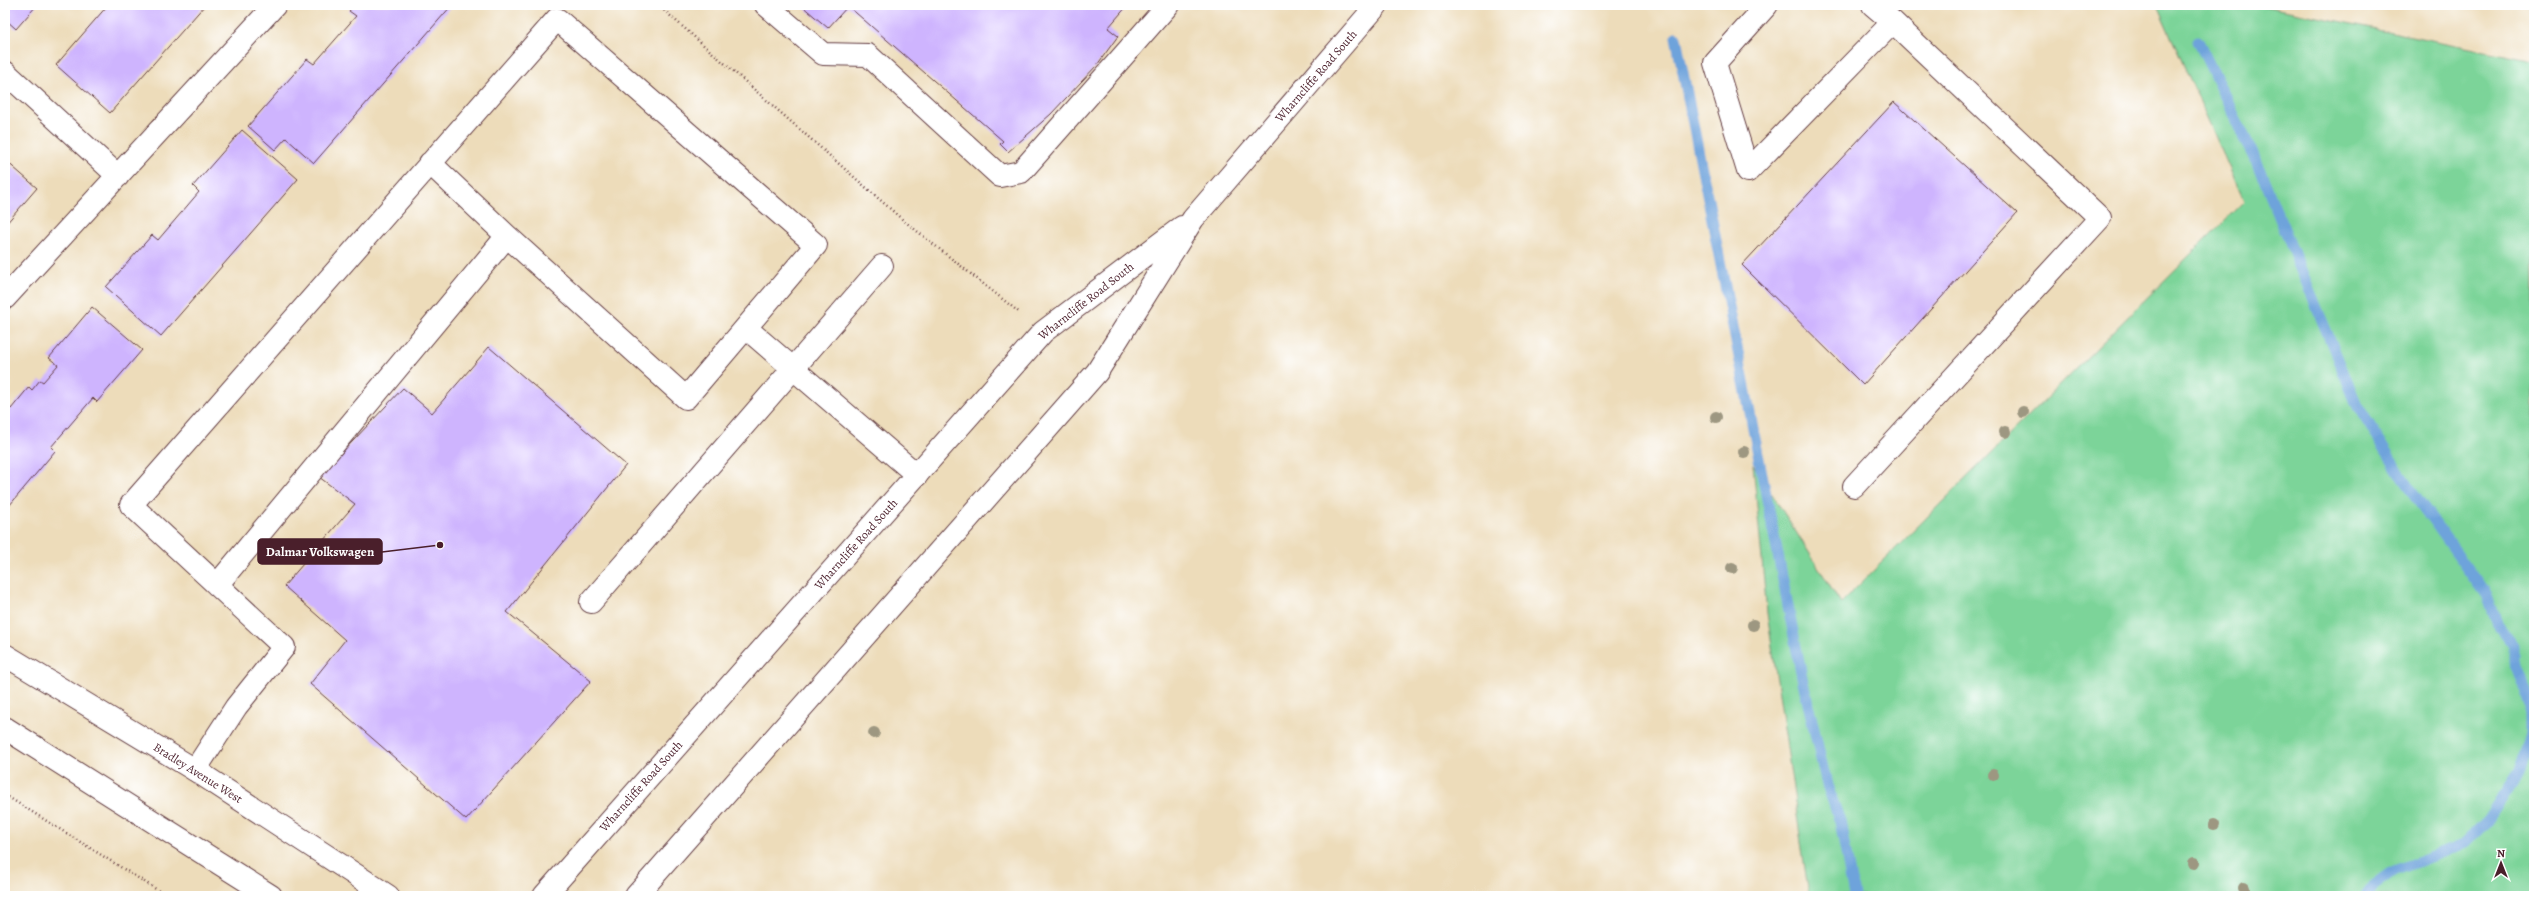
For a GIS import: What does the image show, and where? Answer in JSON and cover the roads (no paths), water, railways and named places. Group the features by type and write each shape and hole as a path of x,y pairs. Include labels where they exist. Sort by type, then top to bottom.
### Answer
{"main road":[{"path":"5,298 275,5"},
{"path":"766,5 823,54 868,55 1000,176 1021,172 1168,5"},
{"name":"Wharncliffe Road South","path":"636,896 1097,372 1193,219 1377,5"},
{"path":"1767,5 1715,62 1748,171 1893,22"},
{"path":"1854,486 2100,218 1874,5"},
{"path":"195,770 236,707 284,647 131,505 430,163 557,19 816,245 686,398 507,236 430,163"},
{"path":"5,72 118,176"},
{"name":"Wharncliffe Road South","path":"544,896 1043,332 1193,219"},
{"path":"217,585 507,236"},
{"path":"591,602 882,266"},
{"path":"746,328 917,475"},
{"name":"Bradley Avenue West","path":"5,655 195,770 388,896"},
{"path":"5,728 271,896"}],"waterway":[{"path":"1676,37 1803,682 1827,785 1840,821 1854,896"},
{"path":"2198,41 2254,156 2357,405 2404,480 2487,595 2497,623 2514,645 2514,661 2531,705 2531,733 2520,771 2487,821 2465,843 2394,871 2372,887 2365,896"}],"place":[{"name":"Dalmar Volkswagen","path":"440,545"}]}
